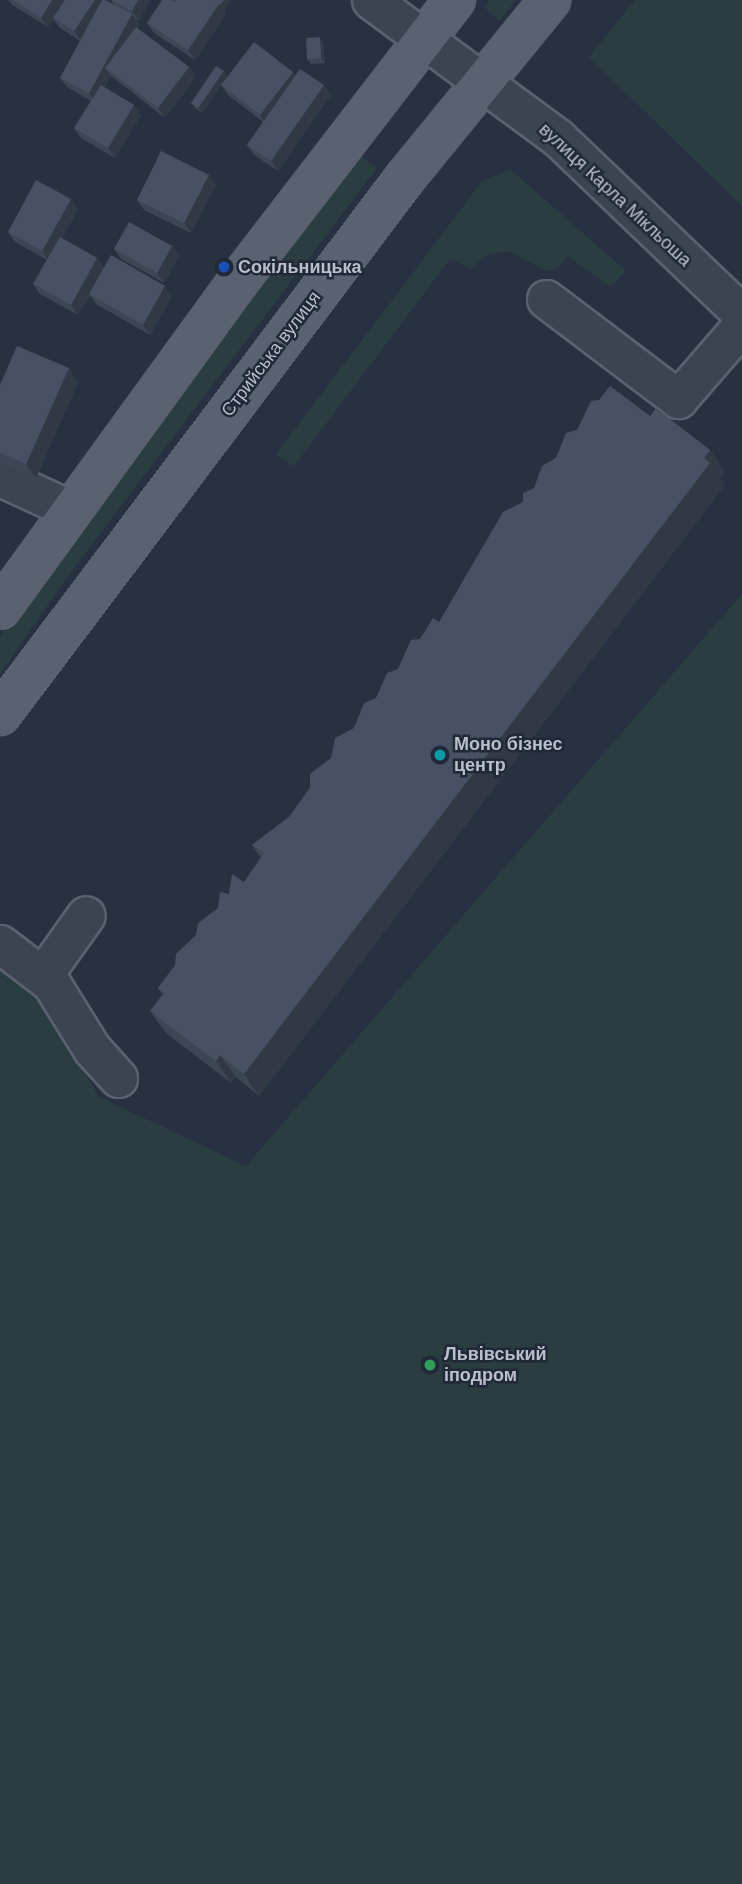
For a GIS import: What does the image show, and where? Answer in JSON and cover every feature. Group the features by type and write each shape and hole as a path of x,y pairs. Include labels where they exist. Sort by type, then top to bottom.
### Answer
{"main road":[{"path":"0,609 236,284 455,0"},
{"name":"Стрийська вулиця","path":"0,715 363,233 551,0"}],"street":[{"name":"вулиця Карла Мікльоша","path":"371,0 557,137 742,313"},
{"path":"546,299 678,399 742,325"},
{"path":"0,477 71,510"},
{"path":"44,974 86,915"},
{"path":"0,944 44,974 92,1049 118,1078"}],"green space":[{"path":"490,0 516,0 499,21 484,7"},
{"path":"635,0 742,0 742,206 589,57"},
{"path":"360,155 377,168 68,576 0,674 0,636"},
{"path":"511,170 626,271 610,287 568,256 557,269 547,271 508,251 487,255 471,269 450,259 294,466 276,454 483,180"},
{"name":"Львівський іподром","path":"742,594 742,1884 0,1884 0,971 46,1004 99,1097 246,1166"}],"building":[{"path":"13,0 52,0 41,18"},
{"path":"65,0 95,0 74,31 53,18"},
{"path":"102,0 132,14 89,93 60,78"},
{"path":"111,0 138,0 132,11"},
{"path":"162,0 213,0 219,4 188,50 147,23"},
{"path":"136,27 189,67 158,108 105,68"},
{"path":"320,37 321,58 307,59 306,38"},
{"path":"254,42 293,72 260,115 221,85"},
{"path":"216,66 224,71 198,108 191,103"},
{"path":"300,69 324,85 271,161 247,145"},
{"path":"101,85 134,105 108,148 74,128"},
{"path":"161,151 209,175 184,223 137,200"},
{"path":"36,180 71,199 42,251 8,232"},
{"path":"129,222 172,246 157,273 114,249"},
{"path":"60,237 97,258 71,305 33,284"},
{"path":"111,255 165,286 143,325 89,294"},
{"path":"17,346 69,368 26,464 0,453 0,385"},
{"name":"Моно бізнес центр","path":"610,386 650,416 656,408 710,450 704,458 710,463 244,1074 220,1055 216,1061 150,1011 164,993 158,988 175,966 176,954 196,935 198,923 218,908 220,892 229,894 232,874 244,882 264,853 252,845 289,817 310,788 310,774 331,758 335,738 354,728 364,703 376,698 387,673 398,669 411,640 420,639 433,618 439,622 503,512 523,502 523,493 534,488 542,466 556,458 566,433 577,430 591,401 599,400"}],"place":[{"name":"Сокільницька","path":"224,267"},
{"name":"Моно бізнес центр","path":"440,755"},
{"name":"Львівський іподром","path":"430,1365"}]}
